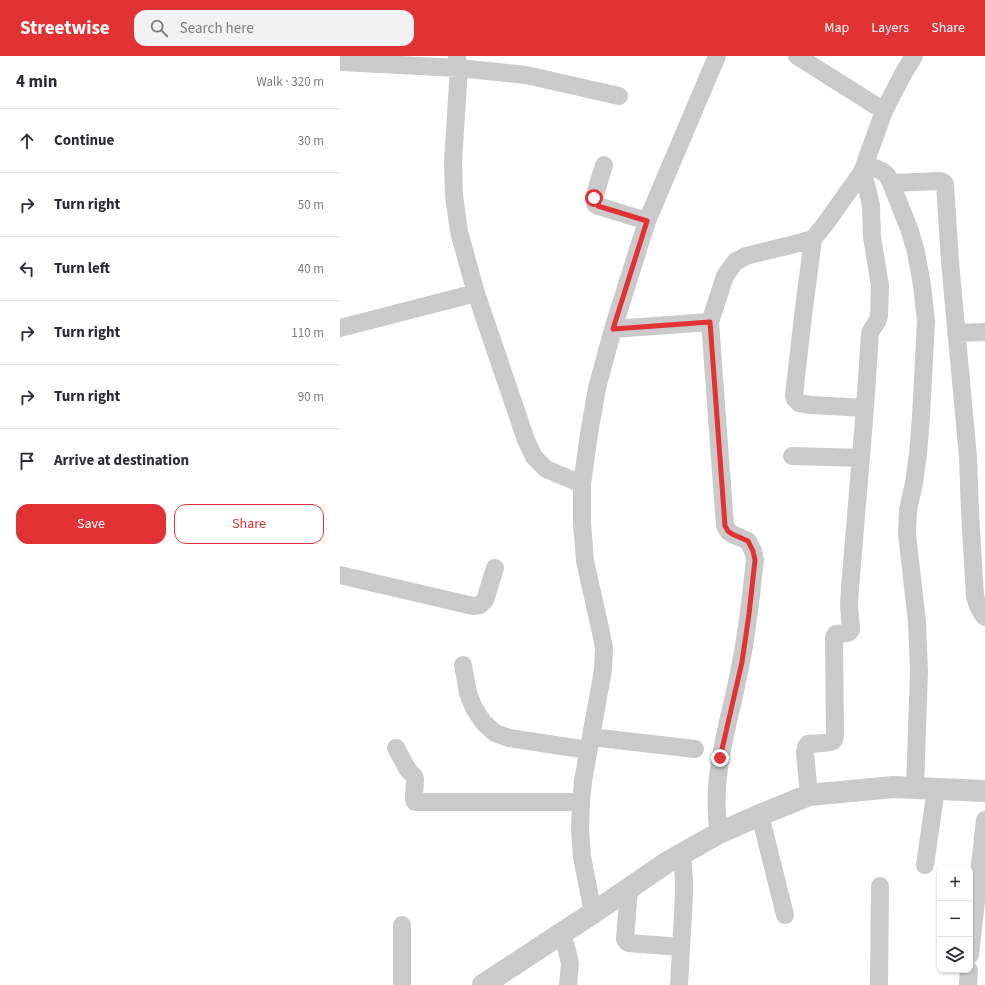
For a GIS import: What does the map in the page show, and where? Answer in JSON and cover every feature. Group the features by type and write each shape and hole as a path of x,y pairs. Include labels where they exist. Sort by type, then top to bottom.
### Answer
{"street":[{"path":"594,913 582,857 580,829 583,782 603,670 604,648 585,561 582,524 582,484 589,434 597,388 613,329 647,221 718,56"},
{"path":"797,56 884,111"},
{"path":"899,56 903,74"},
{"path":"865,408 811,405 799,403 794,399 813,239 826,223 863,168 884,111 914,56"},
{"path":"340,62 458,62 526,75 619,96"},
{"path":"458,62 453,161 454,196 459,232 476,293 526,440 534,457 546,469 582,484"},
{"path":"604,165 594,198 595,204 647,221"},
{"path":"863,168 880,169 886,173 891,183 910,231 916,252 926,321 918,454 914,484 908,510 907,534 917,622 926,789 925,865"},
{"path":"809,795 805,752 806,747 808,744 813,743 833,742 834,639 836,634 848,633 851,630 849,604 850,588 870,333 878,319 880,286 872,236 871,206 863,168"},
{"path":"891,183 940,181 945,184 956,333 968,456 975,596 980,612 985,617"},
{"path":"719,833 716,819 716,802 720,758 742,662 755,560 753,551 748,541 732,534 725,526 710,322 725,276 735,262 746,256 813,239"},
{"path":"340,328 476,293"},
{"path":"613,329 710,322"},
{"path":"956,333 985,332"},
{"path":"792,456 861,458"},
{"path":"340,575 473,606 480,605 485,600 495,568"},
{"path":"464,665 468,693 474,708 483,722 495,733 509,738 589,744 695,749"},
{"path":"396,748 408,770 414,776 415,802 581,802"},
{"path":"483,985 594,913 666,863 719,833 760,814 809,795 893,787 985,791"},
{"path":"760,814 785,915"},
{"path":"972,937 985,820"},
{"path":"679,985 684,880 682,854"},
{"path":"879,985 880,886"},
{"path":"629,889 627,942 682,947"},
{"path":"402,925 402,985"},
{"path":"562,933 570,962 568,985"},
{"path":"968,985 969,973"}],"route":[{"path":"594,198 594,202 598,206 647,221 613,329 710,322 725,526 732,534 748,541 751,545 755,560 742,662 720,758"}]}
